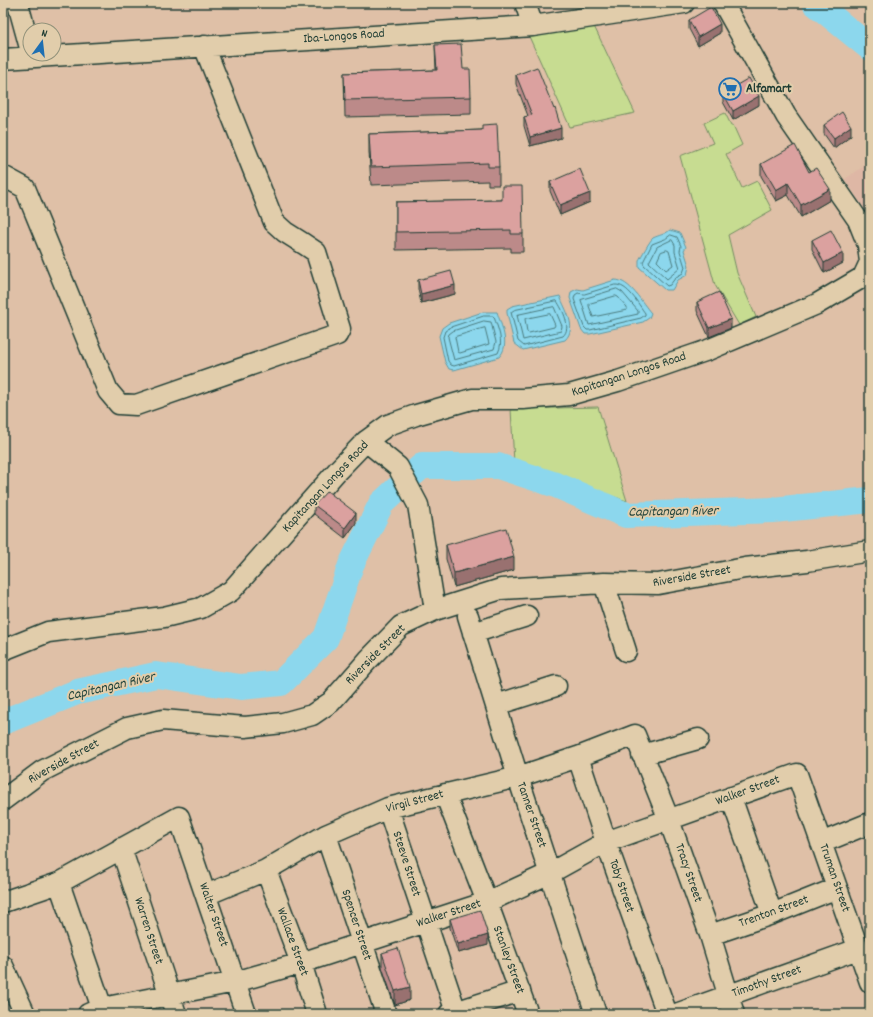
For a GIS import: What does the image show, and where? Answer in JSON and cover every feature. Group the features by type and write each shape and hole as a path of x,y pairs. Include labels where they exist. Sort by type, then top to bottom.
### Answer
{"street":[{"path":"524,3 533,26"},
{"name":"Iba-Longos Road","path":"62,52 204,46 533,26 684,3"},
{"name":"Kapitangan Longos Road","path":"3,650 48,632 164,617 202,608 231,591 338,470 366,441 388,425 416,415 472,400 523,399 569,395 618,381 708,350 818,304 863,277 870,262 868,245 858,220 786,116 723,3"},
{"path":"18,4 23,22"},
{"path":"3,176 25,188 108,391 119,404 136,405 337,335 340,329 316,252 285,232 274,222 204,46"},
{"name":"Iba-Longos Road","path":"3,59 22,55"},
{"path":"366,441 398,467 418,505 434,610"},
{"name":"Riverside Street","path":"3,800 42,771 127,728 163,720 245,727 283,724 312,715 331,702 368,660 401,626 434,610 501,590 604,583 658,584 745,568 807,561 870,551"},
{"path":"604,583 626,651"},
{"name":"Tanner Street","path":"527,616 471,624 518,777 596,1014"},
{"path":"496,705 556,686"},
{"name":"Virgil Street","path":"206,895 266,870 326,835 388,808 518,777 578,758 635,735"},
{"name":"Tracy Street","path":"635,735 669,820 710,935 731,1005"},
{"path":"642,755 698,739"},
{"name":"Toby Street","path":"578,758 667,1014"},
{"name":"Walker Street","path":"98,1012 169,994 235,982 301,963 425,921 487,902 550,873 606,842 797,774"},
{"name":"Truman Street","path":"797,774 870,982"},
{"name":"Stanley Street","path":"445,794 528,1014"},
{"path":"731,797 772,914"},
{"name":"Steeve Street","path":"388,808 453,1013"},
{"name":"Walter Street","path":"121,848 179,817 246,1014"},
{"path":"821,843 870,823"},
{"name":"Spencer Street","path":"326,835 386,1014"},
{"path":"3,902 59,884 121,848"},
{"name":"Warren Street","path":"121,848 176,1014"},
{"name":"Wallace Street","path":"266,870 301,963 317,1014"},
{"path":"59,884 98,1012"},
{"name":"Trenton Street","path":"710,935 772,914 837,888"},
{"name":"Timothy Street","path":"676,1014 731,1005 858,949"},
{"path":"3,966 25,1014"},
{"path":"453,1013 520,991"}],"shaded area":[{"path":"870,162 870,217 845,179"}],"green space":[{"path":"593,24 635,113 570,127 527,32"},
{"path":"725,113 731,125 733,125 742,145 726,154 742,188 757,181 772,210 728,235 737,273 756,317 739,325 715,285 680,156 713,143 704,123"},
{"path":"598,407 627,501 514,463 511,409"}],"water":[{"path":"670,230 680,233 686,247 684,250 689,266 687,275 678,280 672,290 665,290 639,267 639,260 653,238"},
{"path":"615,280 626,284 631,288 651,313 649,318 643,322 585,334 581,329 570,298 571,292 577,289 583,290"},
{"path":"560,296 570,324 569,335 565,340 523,350 514,343 507,309 512,306"},
{"path":"483,312 497,312 503,329 505,341 503,352 499,357 454,370 449,369 445,362 439,336 442,328 449,323"}],"building":[{"path":"711,7 720,24 698,37 689,20"},
{"path":"461,44 463,69 470,69 471,97 345,100 344,73 437,70 435,45"},
{"path":"537,67 554,109 555,108 561,128 530,137 524,117 532,115 516,75"},
{"path":"749,78 759,96 733,111 723,93"},
{"path":"842,112 851,126 834,138 824,125"},
{"path":"497,124 499,167 488,167 488,163 371,167 369,134 482,130 482,125"},
{"path":"795,145 809,172 816,168 830,189 801,205 788,183 776,190 761,164"},
{"path":"580,169 590,193 560,205 550,182"},
{"path":"502,186 522,186 523,234 511,234 511,230 396,232 396,202 502,200"},
{"path":"831,230 843,253 824,263 812,240"},
{"path":"451,271 455,285 421,294 418,280"},
{"path":"719,292 731,319 709,328 697,302"},
{"path":"327,491 356,513 345,528 314,505"},
{"path":"506,528 514,557 454,573 446,545"},
{"path":"480,910 488,935 458,944 450,919"},
{"path":"398,948 410,987 395,991 382,953"}],"waterway":[{"name":"Capitangan River","path":"815,3 870,48"},
{"name":"Capitangan River","path":"414,473 422,466 498,466 556,485 626,515 773,510 870,500"},
{"name":"Capitangan River","path":"3,722 77,692 156,675 241,687 281,683 326,638 351,565 381,504 397,489"}],"place":[{"name":"Alfamart","path":"730,89"}]}
